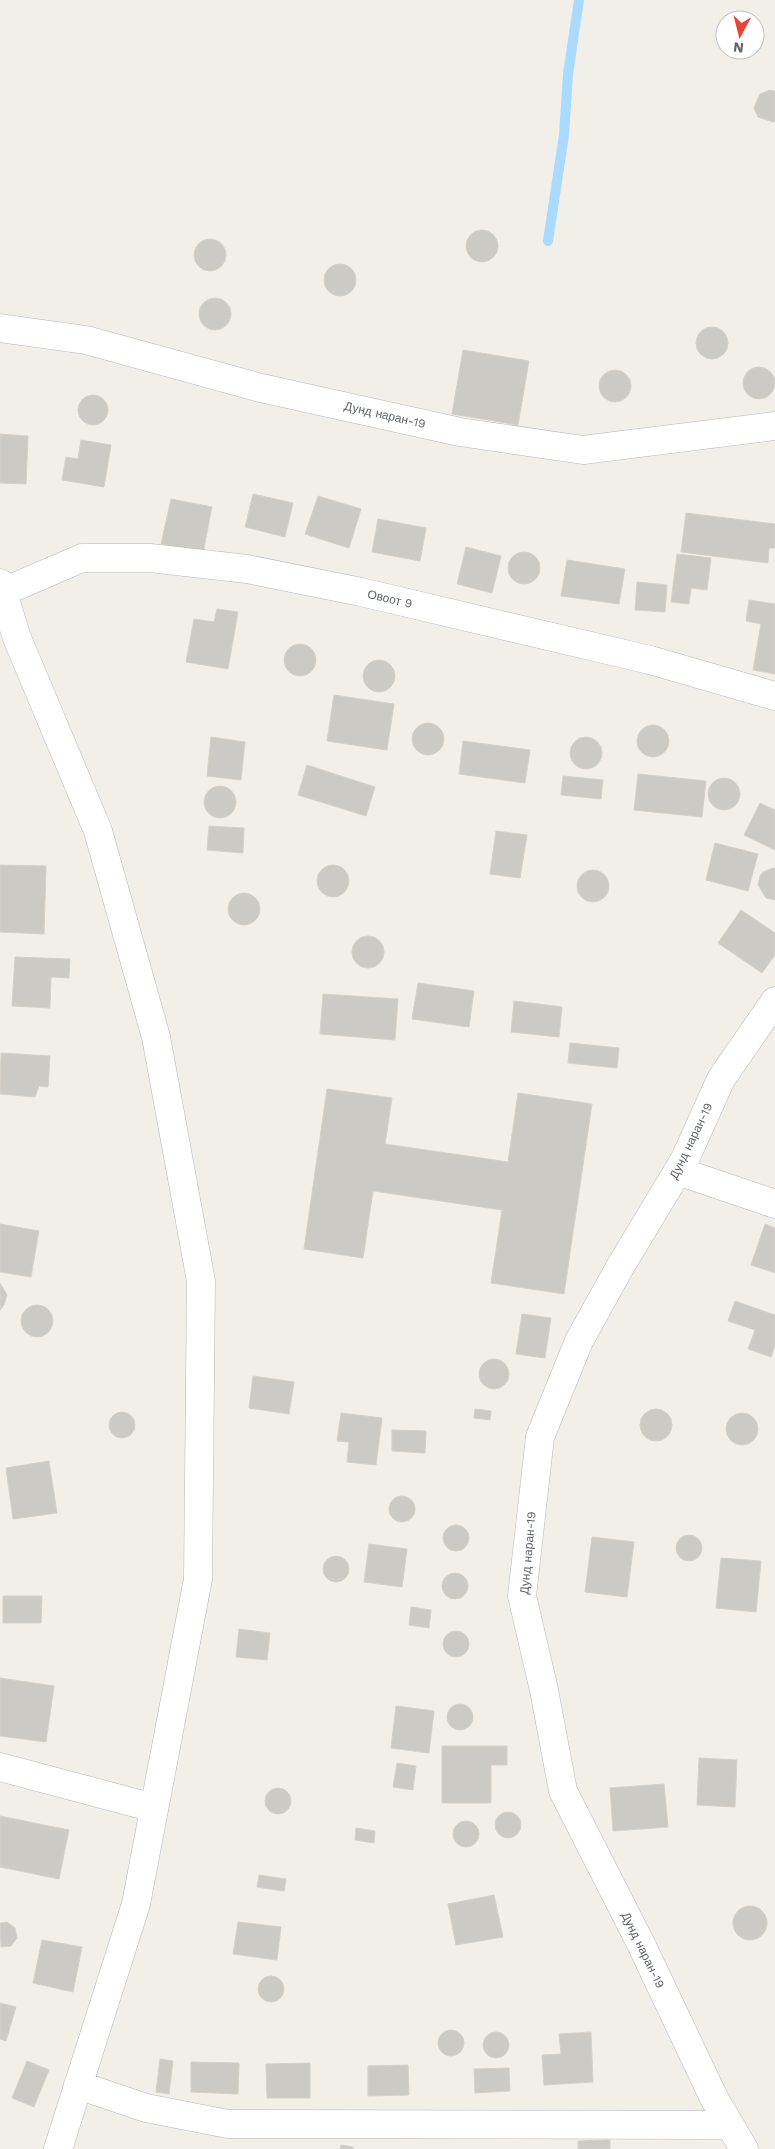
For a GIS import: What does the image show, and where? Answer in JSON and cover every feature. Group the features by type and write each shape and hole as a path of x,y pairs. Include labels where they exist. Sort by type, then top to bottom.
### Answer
{"street":[{"name":"Дунд наран-19","path":"0,328 86,340 261,388 460,432 583,450 775,426"},
{"name":"Овоот 9","path":"2,587 82,558 150,558 247,569 361,592 650,660 775,696"},
{"path":"2,587 9,637 94,822 103,850 156,1037 201,1280 198,1579 136,1904 58,2149"},
{"name":"Дунд наран-19","path":"744,2149 728,2124 641,1944 563,1791 544,1690 522,1596 540,1438 579,1342 620,1267 678,1171 721,1078 775,1001"},
{"path":"678,1171 775,1204"},
{"path":"0,1767 154,1808"},
{"path":"78,2085 146,2108 228,2124 728,2124"}],"building":[{"path":"770,90 775,91 775,121 773,122 758,117 754,108 760,94"},
{"path":"482,230 488,231 493,235 497,240 497,252 493,257 488,261 482,262 476,261 471,257 467,252 466,246 467,240 471,235 476,231"},
{"path":"210,239 216,240 221,244 225,249 225,261 221,266 216,270 210,271 204,270 199,266 195,261 194,255 195,249 199,244 204,240"},
{"path":"340,264 346,265 351,269 355,274 355,286 351,291 346,295 340,296 334,295 329,291 325,286 324,280 325,274 329,269 334,265"},
{"path":"215,298 221,299 226,303 230,308 230,320 226,325 221,329 215,330 209,329 204,325 200,320 199,314 200,308 204,303 209,299"},
{"path":"712,327 718,328 723,332 727,337 727,349 723,354 718,358 712,359 706,358 701,354 697,349 696,343 697,337 701,332 706,328"},
{"path":"463,350 529,361 518,425 452,414"},
{"path":"759,367 765,368 770,372 774,377 774,389 770,394 765,398 759,399 753,398 748,394 744,389 743,383 744,377 748,372 753,368"},
{"path":"615,370 621,371 626,375 630,380 630,392 626,397 621,401 615,402 609,401 604,397 600,392 599,386 600,380 604,375 609,371"},
{"path":"93,395 104,399 108,410 104,421 93,425 82,421 78,410 82,399"},
{"path":"0,434 28,436 26,484 0,483"},
{"path":"81,440 111,445 104,487 62,480 66,457 78,459"},
{"path":"253,494 293,503 285,537 245,527"},
{"path":"318,496 361,509 349,548 305,534"},
{"path":"171,499 212,507 203,553 161,544"},
{"path":"686,513 775,524 775,548 769,548 768,563 681,552"},
{"path":"378,519 426,528 420,561 372,552"},
{"path":"466,547 501,556 492,593 457,584"},
{"path":"524,552 530,553 535,557 539,562 539,574 535,579 530,583 524,584 518,583 513,579 509,574 508,568 509,562 513,557 518,553"},
{"path":"677,554 711,558 707,590 691,588 689,604 671,602"},
{"path":"567,560 625,569 619,604 561,596"},
{"path":"637,582 667,585 665,612 635,610"},
{"path":"749,600 775,604 775,674 753,670 761,624 746,621"},
{"path":"217,609 238,612 228,669 186,662 194,619 214,622"},
{"path":"300,644 306,645 311,649 315,654 315,666 311,671 306,675 300,676 294,675 289,671 285,666 284,660 285,654 289,649 294,645"},
{"path":"379,660 385,661 390,665 394,670 394,682 390,687 385,691 379,692 373,691 368,687 364,682 363,676 364,670 368,665 373,661"},
{"path":"334,695 394,704 387,750 327,741"},
{"path":"428,723 434,724 439,728 443,733 443,745 439,750 434,754 428,755 422,754 417,750 413,745 412,739 413,733 417,728 422,724"},
{"path":"653,725 659,726 664,730 668,735 668,747 664,752 659,756 653,757 647,756 642,752 638,747 637,741 638,735 642,730 647,726"},
{"path":"211,737 245,742 241,780 207,776"},
{"path":"586,737 592,738 597,742 601,747 601,759 597,764 592,768 586,769 580,768 575,764 571,759 570,753 571,747 575,742 580,738"},
{"path":"463,741 530,750 525,783 459,774"},
{"path":"307,765 375,787 366,816 298,795"},
{"path":"638,774 706,781 702,817 634,810"},
{"path":"563,776 603,780 601,799 561,795"},
{"path":"724,778 730,779 735,783 739,788 739,800 735,805 730,809 724,810 718,809 713,805 709,800 708,794 709,788 713,783 718,779"},
{"path":"220,786 226,787 231,791 235,796 235,808 231,813 226,817 220,818 214,817 209,813 205,808 204,802 205,796 209,791 214,787"},
{"path":"760,803 775,810 775,850 744,835"},
{"path":"209,826 244,828 243,853 207,850"},
{"path":"496,831 527,835 520,878 490,874"},
{"path":"715,843 758,854 748,891 706,880"},
{"path":"0,865 46,866 44,934 0,932"},
{"path":"333,865 339,866 344,870 348,875 348,887 344,892 339,896 333,897 327,896 322,892 318,887 317,881 318,875 322,870 327,866"},
{"path":"775,868 775,900 766,898 758,885 763,872"},
{"path":"593,870 599,871 604,875 608,880 608,892 604,897 599,901 593,902 587,901 582,897 578,892 577,886 578,880 582,875 587,871"},
{"path":"244,893 250,894 255,898 259,903 259,915 255,920 250,924 244,925 238,924 233,920 229,915 228,909 229,903 233,898 238,894"},
{"path":"741,910 775,933 775,955 762,973 718,943"},
{"path":"368,936 374,937 379,941 383,946 383,958 379,963 374,967 368,968 362,967 357,963 353,958 352,952 353,946 357,941 362,937"},
{"path":"15,957 70,959 69,978 51,977 50,1008 12,1006"},
{"path":"418,983 474,991 469,1027 412,1019"},
{"path":"323,994 398,999 395,1040 320,1034"},
{"path":"514,1001 562,1007 559,1037 511,1032"},
{"path":"570,1043 619,1048 617,1068 568,1063"},
{"path":"1,1053 50,1056 48,1087 39,1086 35,1097 0,1094"},
{"path":"327,1089 392,1098 385,1144 508,1162 518,1093 592,1104 564,1294 491,1283 502,1210 373,1191 363,1258 304,1249"},
{"path":"0,1224 39,1231 31,1277 0,1272"},
{"path":"765,1224 775,1228 775,1273 751,1265"},
{"path":"0,1283 7,1295 4,1305 0,1310"},
{"path":"735,1301 775,1315 775,1346 771,1357 748,1349 755,1330 728,1321"},
{"path":"37,1305 49,1309 53,1321 49,1333 37,1337 25,1333 21,1321 25,1309"},
{"path":"522,1314 551,1318 545,1358 516,1354"},
{"path":"494,1359 505,1363 509,1374 505,1385 494,1389 483,1385 479,1374 483,1363"},
{"path":"253,1376 294,1382 289,1414 249,1408"},
{"path":"475,1409 491,1411 490,1420 474,1418"},
{"path":"656,1409 662,1410 667,1414 671,1419 671,1431 667,1436 662,1440 656,1441 650,1440 645,1436 641,1431 640,1425 641,1419 645,1414 650,1410"},
{"path":"122,1412 131,1416 135,1425 131,1434 122,1438 113,1434 109,1425 113,1416"},
{"path":"341,1413 382,1418 376,1465 347,1462 349,1442 337,1441"},
{"path":"742,1413 748,1414 753,1418 757,1423 757,1435 753,1440 748,1444 742,1445 736,1444 731,1440 727,1435 726,1429 727,1423 731,1418 736,1414"},
{"path":"392,1430 426,1431 425,1453 392,1451"},
{"path":"49,1461 57,1513 13,1519 6,1468"},
{"path":"402,1496 411,1500 415,1509 411,1518 402,1522 393,1518 389,1509 393,1500"},
{"path":"456,1525 465,1529 469,1538 465,1547 456,1551 447,1547 443,1538 447,1529"},
{"path":"689,1535 698,1539 702,1548 698,1557 689,1561 680,1557 676,1548 680,1539"},
{"path":"592,1537 634,1542 627,1597 585,1592"},
{"path":"369,1544 407,1549 402,1587 364,1582"},
{"path":"336,1556 345,1560 349,1569 345,1578 336,1582 327,1578 323,1569 327,1560"},
{"path":"721,1558 761,1561 756,1612 716,1608"},
{"path":"455,1573 464,1577 468,1586 464,1595 455,1599 446,1595 442,1586 446,1577"},
{"path":"3,1596 42,1596 41,1623 3,1623"},
{"path":"411,1607 431,1610 429,1628 409,1625"},
{"path":"239,1629 270,1633 267,1660 236,1657"},
{"path":"456,1631 465,1635 469,1644 465,1653 456,1657 447,1653 443,1644 447,1635"},
{"path":"0,1678 54,1686 46,1742 0,1736"},
{"path":"460,1704 469,1708 473,1717 469,1726 460,1730 451,1726 447,1717 451,1708"},
{"path":"396,1706 434,1711 429,1753 391,1748"},
{"path":"442,1746 507,1746 507,1765 491,1765 491,1803 442,1803"},
{"path":"699,1758 737,1760 735,1807 697,1805"},
{"path":"397,1763 416,1766 413,1790 393,1787"},
{"path":"664,1784 668,1827 613,1831 610,1788"},
{"path":"278,1788 287,1792 291,1801 287,1810 278,1814 269,1810 265,1801 269,1792"},
{"path":"508,1812 517,1816 521,1825 517,1834 508,1838 499,1834 495,1825 499,1816"},
{"path":"0,1816 69,1830 59,1879 0,1867"},
{"path":"466,1821 475,1825 479,1834 475,1843 466,1847 457,1843 453,1834 457,1825"},
{"path":"356,1828 375,1831 374,1843 355,1840"},
{"path":"259,1875 286,1879 284,1891 257,1887"},
{"path":"494,1895 503,1937 456,1945 448,1904"},
{"path":"750,1906 757,1907 762,1911 766,1916 766,1930 762,1935 757,1939 750,1940 743,1939 738,1935 734,1930 733,1923 734,1916 738,1911 743,1907"},
{"path":"7,1922 15,1928 17,1938 11,1946 1,1947 0,1923"},
{"path":"238,1922 281,1927 277,1960 233,1954"},
{"path":"42,1940 82,1947 73,1992 33,1983"},
{"path":"271,1976 280,1980 284,1989 280,1998 271,2002 262,1998 258,1989 262,1980"},
{"path":"0,2003 16,2007 6,2041 0,2039"},
{"path":"451,2030 460,2034 464,2043 460,2052 451,2056 442,2052 438,2043 442,2034"},
{"path":"496,2032 505,2036 509,2045 505,2054 496,2058 487,2054 483,2045 487,2036"},
{"path":"591,2032 593,2082 544,2085 542,2055 561,2054 559,2034"},
{"path":"160,2059 173,2061 169,2094 156,2092"},
{"path":"27,2061 49,2070 34,2107 12,2098"},
{"path":"191,2062 239,2063 238,2094 191,2092"},
{"path":"310,2063 310,2098 267,2098 266,2064"},
{"path":"408,2065 409,2095 368,2096 368,2066"},
{"path":"509,2068 510,2091 475,2093 474,2069"},
{"path":"610,2140 610,2149 578,2149 578,2141"},
{"path":"341,2145 353,2147 353,2149 340,2149"}],"waterway":[{"path":"548,241 564,135 568,74 579,0"}]}
